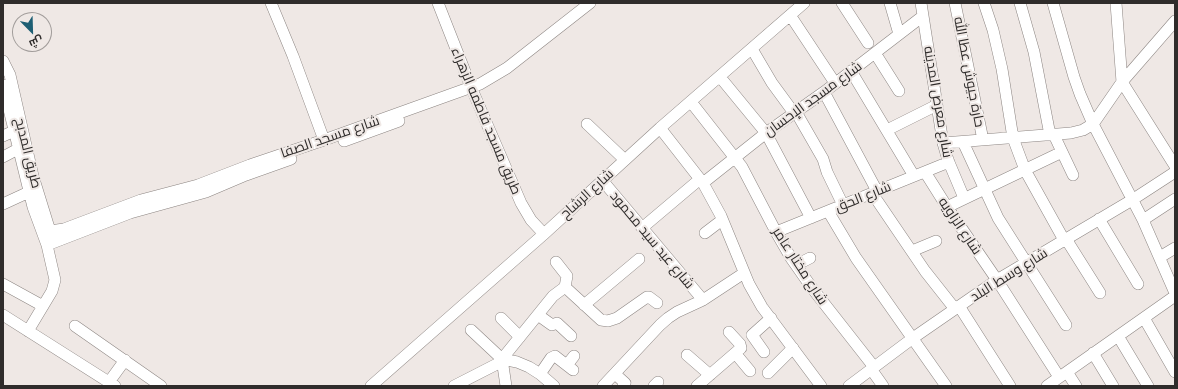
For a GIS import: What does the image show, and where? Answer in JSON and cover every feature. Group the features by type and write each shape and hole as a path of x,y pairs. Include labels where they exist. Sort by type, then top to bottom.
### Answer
{"street":[{"path":"271,3 293,56 324,140"},
{"name":"طريق مسجد فاطمه الزهراء","path":"438,3 472,90 521,203 531,220 544,234"},
{"name":"شارع مسجد الصفا","path":"47,245 130,213 206,192 246,175 375,130 472,90 507,68 590,3"},
{"name":"شارع الرشاح","path":"371,386 544,234 660,128 804,3"},
{"path":"842,3 868,42"},
{"path":"890,3 899,34"},
{"name":"شارع معرض المدينه","path":"921,3 943,143 964,198"},
{"name":"حارة جيوش عطا الله","path":"955,3 983,140"},
{"path":"984,3 1002,69 1013,138 1025,170 1065,240 1100,293"},
{"path":"1020,3 1034,52 1052,135 1073,175"},
{"path":"1053,3 1074,77 1093,124 1160,257 1175,293"},
{"path":"1116,3 1122,82 1175,166"},
{"path":"790,15 835,83"},
{"name":"شارع مسجد الإحسان","path":"642,228 701,181 824,92 923,16"},
{"path":"943,143 1052,135 1083,130 1093,124 1122,82 1175,21"},
{"path":"752,49 772,83 795,112 823,159 827,172 843,205"},
{"path":"875,53 899,91"},
{"name":"طريق المدبح","path":"3,61 10,75 33,176 50,231 47,245"},
{"path":"852,71 914,176"},
{"path":"720,77 766,133 810,218"},
{"name":"طريق المدبح","path":"3,85 33,208 47,245 55,280 52,291 28,331"},
{"name":"شارع مسجد الصفا","path":"50,231 64,229 141,200 198,185 250,165 472,90"},
{"path":"824,92 875,192 912,251 957,308 1010,386"},
{"name":"شارع مختار عامر","path":"691,102 736,157 744,169 776,232 796,265 873,368 883,386"},
{"path":"887,130 937,105"},
{"path":"586,124 625,160"},
{"path":"660,128 701,181 722,220 744,273 762,307 821,386"},
{"path":"3,136 14,131"},
{"path":"963,142 1000,222 1066,325"},
{"path":"3,156 18,149"},
{"path":"946,207 1062,152"},
{"name":"شارع الحق","path":"776,232 949,162"},
{"name":"شارع الزاويه","path":"925,172 946,207 1063,374 1076,386"},
{"name":"شارع وسط البلد","path":"849,386 913,338 997,280 1132,200 1175,172"},
{"name":"شارع عيد سيد محمود","path":"602,180 703,300"},
{"path":"3,204 29,192"},
{"path":"1142,220 1175,199"},
{"path":"828,211 856,258 946,386"},
{"path":"1099,219 1138,284"},
{"path":"705,233 722,220"},
{"path":"912,251 936,241"},
{"path":"1160,257 1175,248"},
{"path":"796,265 810,258"},
{"path":"584,305 639,259"},
{"path":"454,386 488,369 502,359 553,296 565,287 567,276 556,262"},
{"path":"603,386 668,318 677,312 703,300 744,273"},
{"path":"3,284 43,306"},
{"path":"565,287 601,320 608,321 617,318 647,297 658,303"},
{"path":"1047,386 1175,296"},
{"path":"3,315 112,384 125,360"},
{"path":"538,315 552,326 557,322 571,336"},
{"path":"500,318 520,337"},
{"path":"764,352 752,335 771,318"},
{"path":"1144,318 1175,372"},
{"path":"75,326 161,386"},
{"path":"471,330 502,359 517,362 540,374 554,386"},
{"path":"687,355 705,382 741,348 741,345 729,332"},
{"path":"1118,336 1148,386"},
{"path":"768,374 792,348"},
{"path":"735,353 750,371"},
{"path":"1093,353 1113,386"},
{"path":"540,374 553,356 570,368 574,356"},
{"path":"502,359 506,386"},
{"path":"614,374 625,383 623,386"}]}
